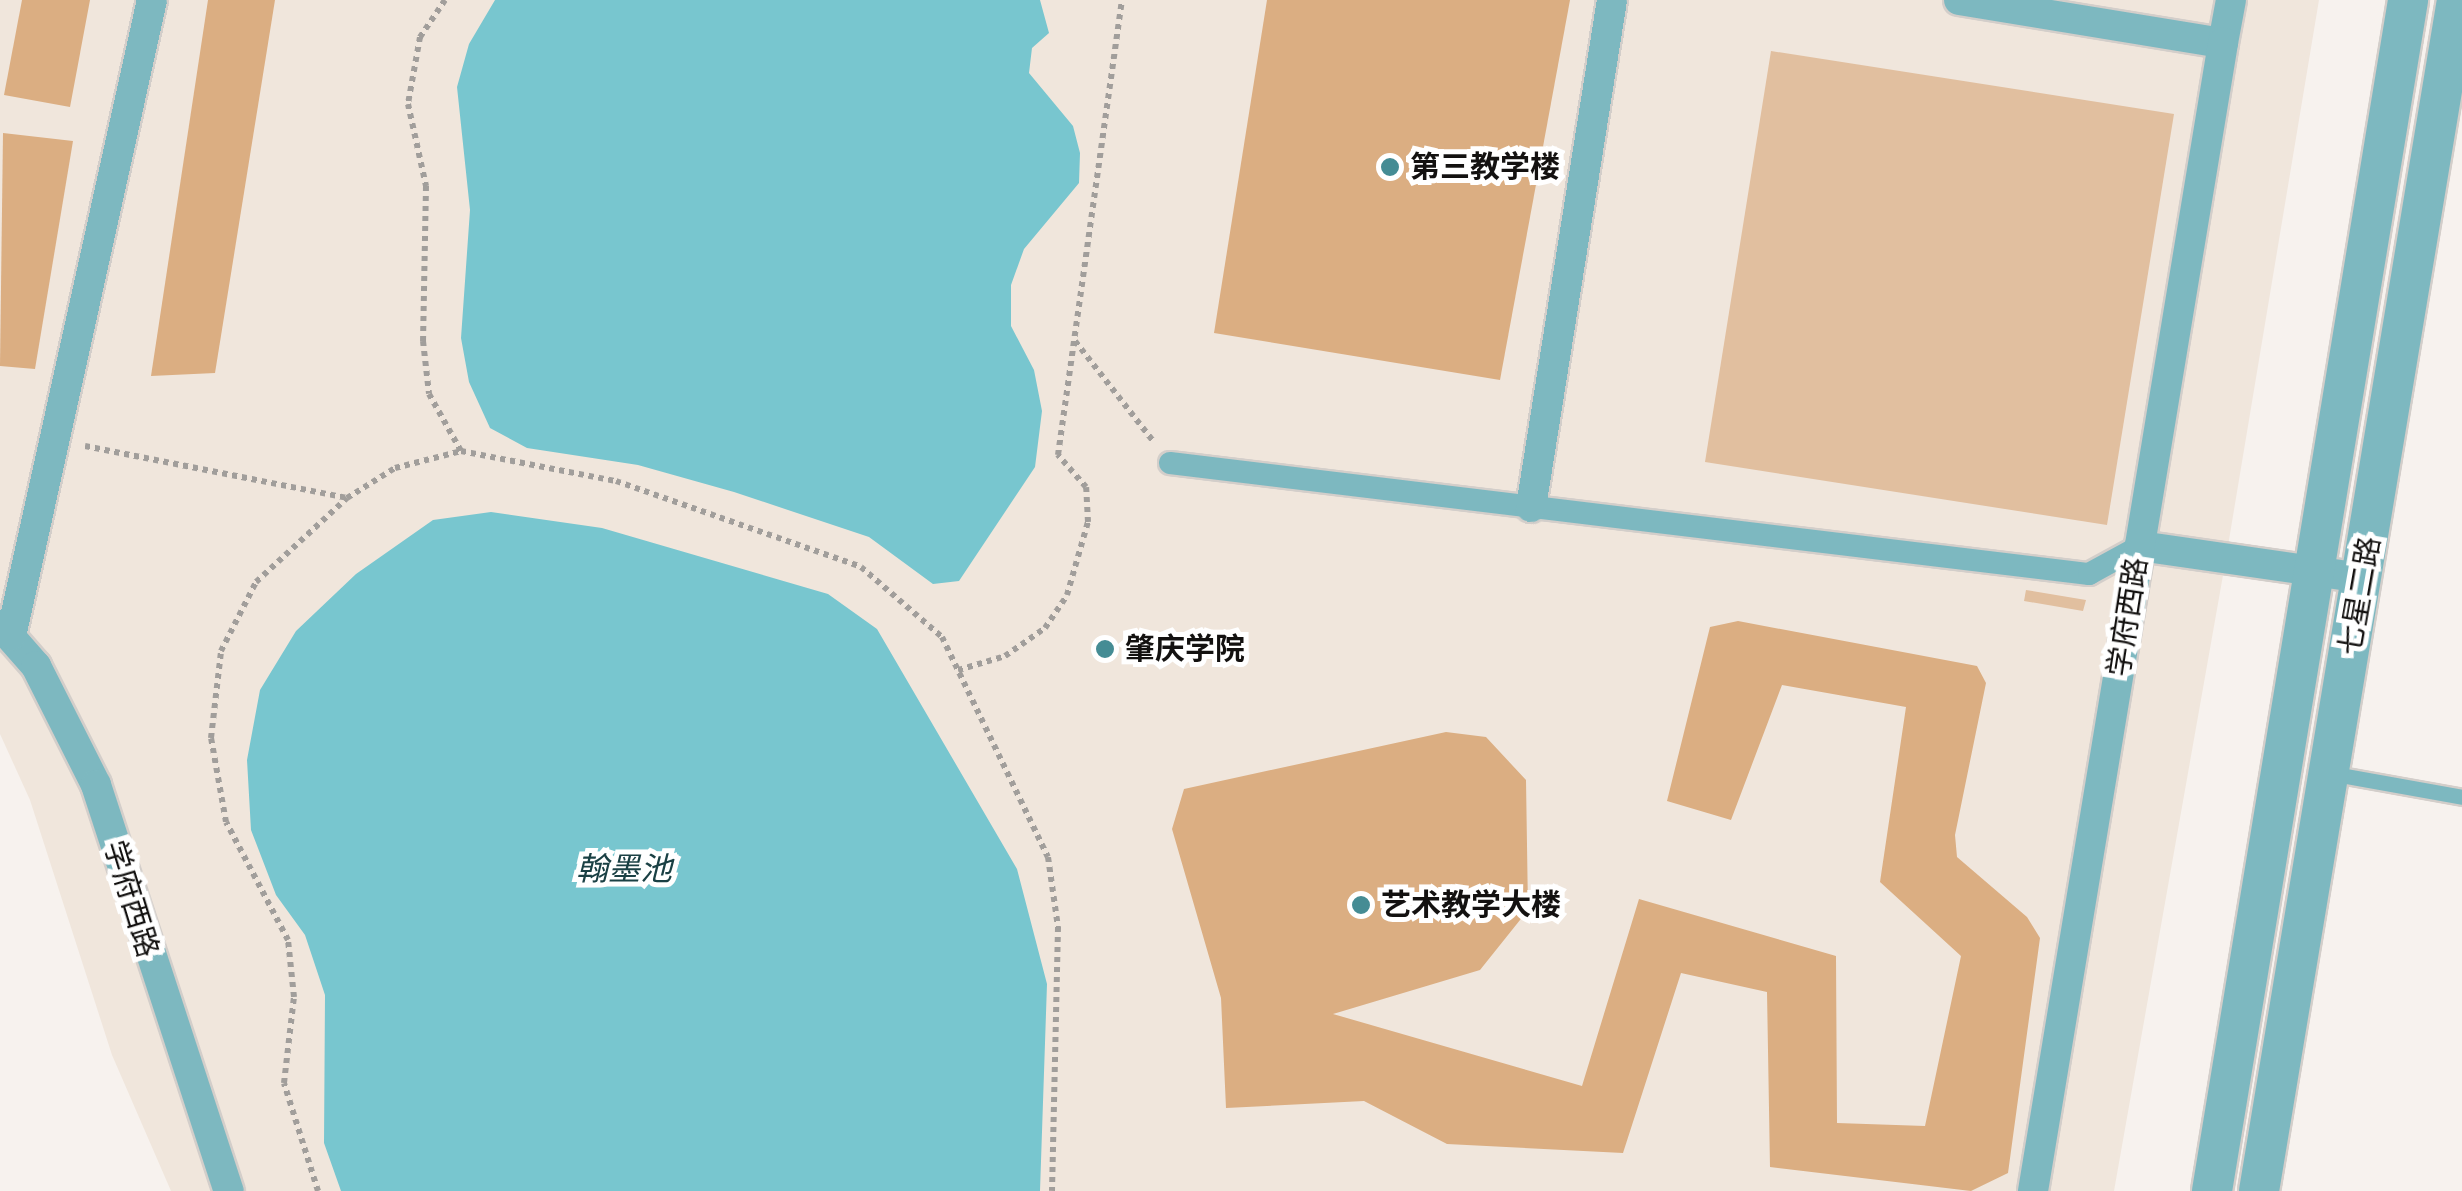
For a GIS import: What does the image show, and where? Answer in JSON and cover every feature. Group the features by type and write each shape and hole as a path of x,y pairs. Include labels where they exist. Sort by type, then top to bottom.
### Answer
{"street":[{"path":"6,630 54,440 152,0"},
{"path":"1531,507 1612,0"},
{"path":"1959,0 2022,5 2224,43"},
{"name":"学府西路","path":"2033,1191 2231,0"},
{"name":"七星二路","path":"2212,1191 2408,0"},
{"name":"七星二路","path":"2258,1191 2457,0"},
{"path":"1170,463 2090,574 2140,546 2363,578"},
{"name":"学府西路","path":"6,630 36,666 96,785 229,1191"}],"lane":[{"path":"2330,774 2462,797"}],"path":[{"path":"445,0 420,37 408,104 426,186 423,341 429,394 461,451"},
{"path":"958,670 1005,656 1045,628 1067,595 1088,522 1086,487 1058,455 1122,0"},
{"path":"1074,340 1170,463"},
{"path":"54,440 347,498"},
{"path":"318,1191 284,1083 294,997 288,940 226,822 211,738 221,651 256,582 347,498 396,468 461,451 616,481 861,567 942,637 1048,857 1058,927 1052,1191"}],"shaded area":[{"name":"肇庆学院","path":"0,0 2319,0 2225,564 2114,1191 171,1191 112,1055 30,800 0,734"},
{"path":"1771,51 2174,114 2107,525 1705,462"},
{"path":"2026,590 2086,600 2083,611 2024,601"}],"water":[{"path":"495,0 1040,0 1049,33 1032,48 1029,73 1073,126 1080,153 1079,183 1024,249 1011,285 1011,326 1034,370 1042,411 1035,467 959,581 933,584 869,537 734,492 638,465 527,448 490,428 469,382 461,338 470,210 457,87 469,44"},
{"name":"翰墨池","path":"491,512 602,528 828,594 877,629 1017,869 1047,984 1040,1191 341,1191 324,1143 325,995 305,935 276,895 251,830 247,760 260,690 296,631 356,574 433,520"}],"building":[{"path":"22,0 90,0 70,107 4,95"},
{"path":"208,0 275,0 215,373 151,376"},
{"name":"第三教学楼","path":"1267,0 1570,0 1500,380 1214,333"},
{"path":"3,133 73,141 35,369 0,366"},
{"name":"艺术教学大楼","path":"1738,621 1977,666 1986,683 1955,835 1957,857 2027,917 2040,938 2008,1173 1971,1191 1770,1167 1767,992 1681,973 1623,1153 1447,1144 1364,1101 1226,1108 1221,998 1172,829 1184,789 1446,732 1486,737 1526,780 1528,910 1480,970 1333,1014 1582,1086 1639,899 1836,956 1837,1123 1925,1126 1961,956 1880,882 1906,707 1782,685 1731,820 1667,801 1710,627"}],"place":[{"name":"第三教学楼","path":"1390,167"},
{"name":"肇庆学院","path":"1105,649"},
{"name":"艺术教学大楼","path":"1361,905"}]}
